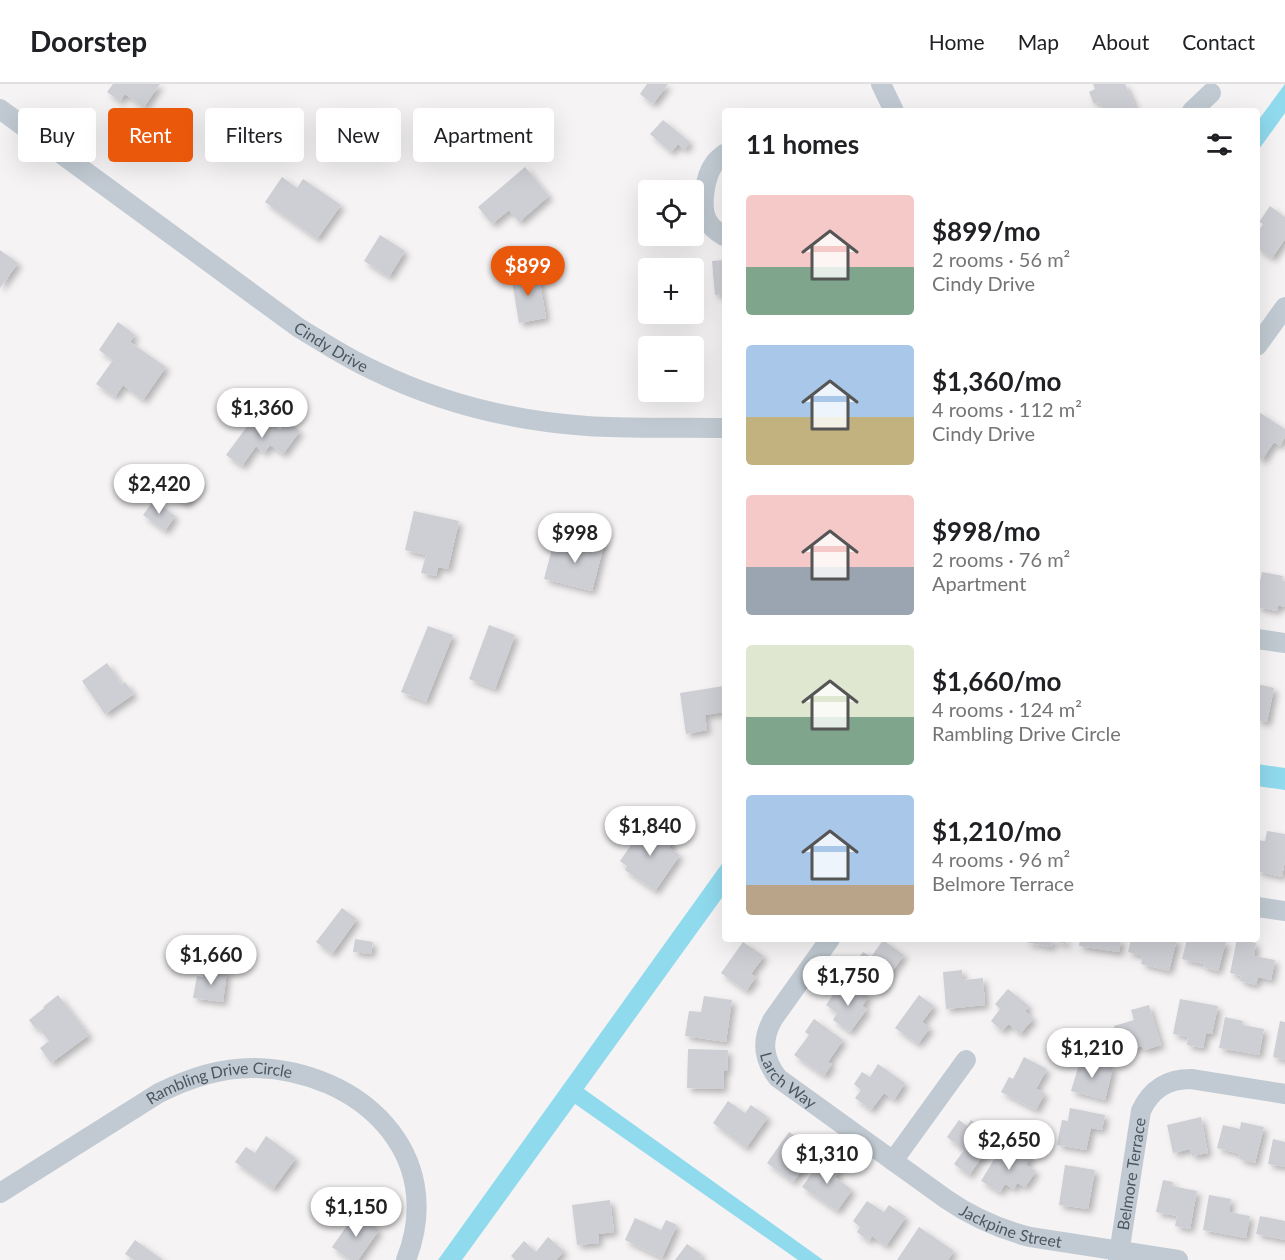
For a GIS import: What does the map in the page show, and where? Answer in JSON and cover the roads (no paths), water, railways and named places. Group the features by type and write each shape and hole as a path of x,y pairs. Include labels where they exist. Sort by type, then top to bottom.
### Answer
{"street":[{"path":"881,84 893,108"},
{"path":"1195,108 1211,93"},
{"name":"Cindy Drive","path":"0,110 299,328 336,351 415,389 499,414 542,422 600,427 722,428"},
{"path":"722,156 714,163 710,172 704,201 706,219 716,232 722,235"},
{"path":"1260,342 1285,307"},
{"path":"1260,640 1285,644"},
{"path":"1260,907 1285,911"},
{"name":"Larch Way","path":"828,942 767,1029 764,1049 766,1060 778,1078 893,1161"},
{"path":"893,1161 966,1060"},
{"name":"Rambling Drive Circle","path":"0,1193 159,1093 193,1077 252,1068 280,1070 339,1089 361,1102 377,1115 396,1139 405,1155 415,1184 417,1215 412,1245 406,1260"},
{"name":"Belmore Terrace","path":"1118,1255 1142,1111 1152,1092 1170,1081 1191,1079 1285,1094"},
{"name":"Jackpine Street","path":"893,1161 963,1211 1010,1232 1118,1255 1178,1260"}],"water":[{"path":"1285,84 1285,113 1260,148 1260,118"},
{"path":"1260,764 1285,768 1285,790 1260,786"},
{"path":"722,864 722,898 584,1089 823,1260 798,1260 575,1104 462,1260 438,1260"}]}
